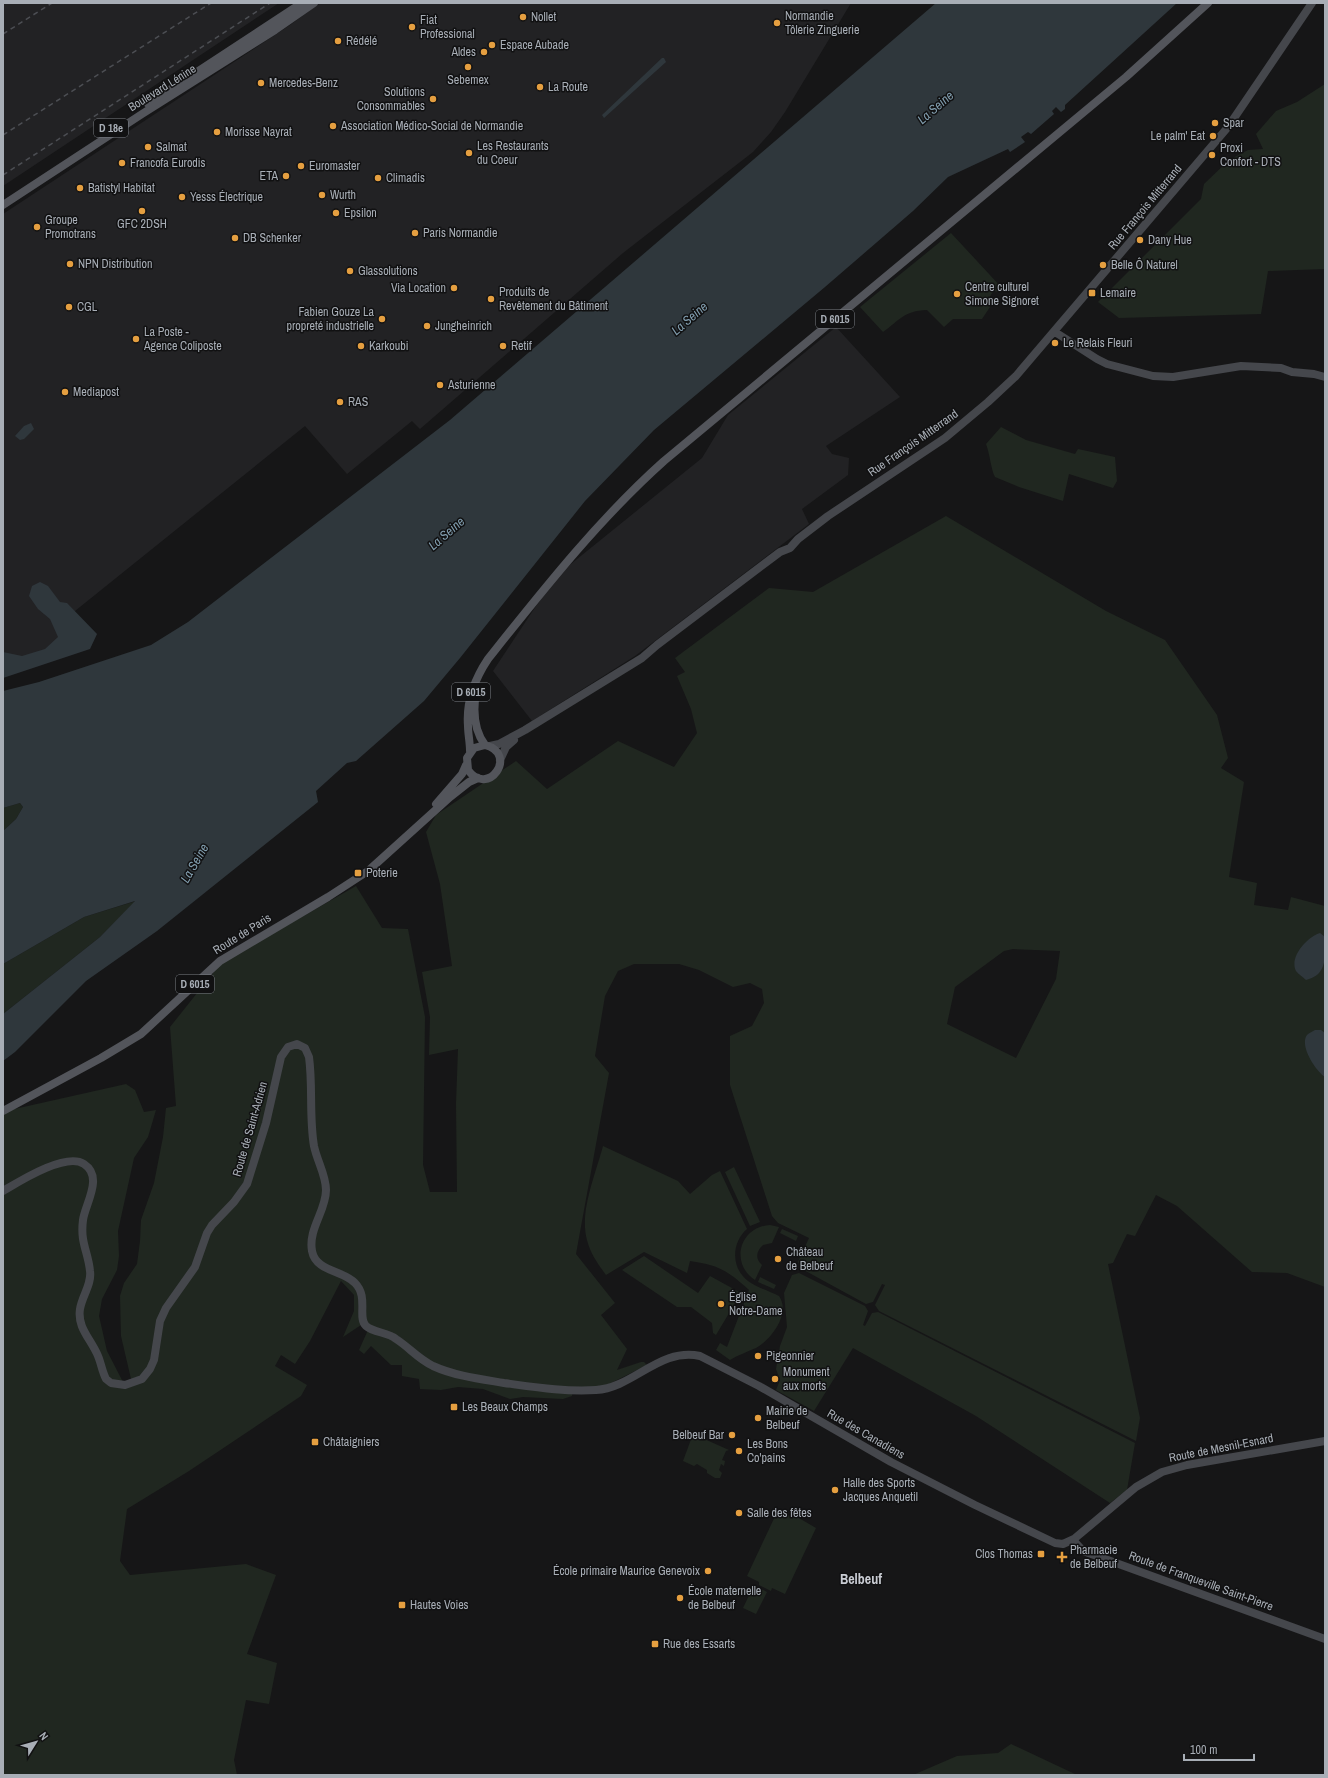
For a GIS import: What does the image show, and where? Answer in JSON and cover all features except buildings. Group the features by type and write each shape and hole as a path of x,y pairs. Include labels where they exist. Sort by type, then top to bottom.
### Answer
{"main road":[{"name":"Boulevard Lénine","path":"3,199 302,3"},
{"name":"Boulevard Lénine","path":"3,205 142,114 229,60 314,3"},
{"name":"D 6015","path":"470,751 468,714 470,696 478,675 488,660 574,552 606,516 643,479 1126,77 1208,3"},
{"name":"Rue François Mitterrand","path":"525,730 648,655 657,645 780,552 790,548 795,541 828,516 928,451 988,402 1016,376 1055,332 1228,126 1312,3"},
{"path":"1055,332 1107,364 1153,376 1173,377 1240,366 1281,368 1325,377"},
{"name":"D 6015","path":"488,660 477,687 474,716 477,732 488,746"},
{"path":"525,730 506,747 500,760 498,770 492,776 485,779 478,778 471,773 466,765 470,751 477,746 499,744 525,730"},
{"path":"488,746 497,752 500,760"},
{"name":"D 6015","path":"414,828 462,774 466,765"},
{"name":"D 6015","path":"414,828 450,797 478,778"},
{"name":"Route de Paris","path":"3,1111 137,1037 160,1018 220,961 362,875 377,864 414,828"},
{"name":"Route de Saint-Adrien","path":"3,1191 58,1163 69,1160 78,1161 88,1168 93,1183 91,1195 83,1218 82,1236 90,1272 90,1281 80,1310 80,1320 82,1328 98,1355 106,1379 117,1386 135,1382 142,1378 150,1369 154,1360 160,1321 166,1308 196,1267 207,1233 212,1225 238,1197 247,1184 266,1124 281,1057 288,1047 293,1045 301,1045 309,1057 314,1144 326,1184 325,1201 313,1236 312,1250 316,1261 321,1265 350,1278 359,1288 363,1300 362,1319 367,1327 396,1338 416,1357 451,1373 537,1388 566,1390 606,1389"},
{"name":"Rue des Canadiens","path":"606,1389 676,1355 689,1354 700,1356 759,1386 891,1462 938,1487 1055,1542 1063,1544 1073,1540"},
{"name":"Route de Mesnil-Esnard","path":"1073,1540 1136,1487 1162,1472 1187,1465 1325,1441"},
{"name":"Route de Franqueville Saint-Pierre","path":"1073,1540 1083,1551 1325,1639"}],"shaded area":[{"path":"3,3 279,3 3,186"},
{"path":"320,3 851,3 785,112 771,132 753,152 623,253 420,429 412,421 347,474 305,426 75,611 81,641 3,676 3,214 290,25"},
{"path":"1325,84 1325,269 1268,271 1261,314 1119,318 1098,302 1201,199 1204,184 1229,160 1248,150 1263,149 1256,134 1276,111 1297,102"},
{"path":"951,233 1002,288 999,292 994,291 991,295 989,301 990,307 982,319 953,319 944,327 927,310 919,311 907,314 883,332 860,307"},
{"path":"836,327 900,397 826,446 832,454 849,458 848,475 802,509 809,524 635,656 532,721 493,671 536,606 561,572 702,458 728,415"},
{"path":"1001,427 1026,440 1075,454 1078,449 1115,457 1117,481 1113,488 1069,474 1063,501 1019,487 995,477 986,444"},
{"path":"946,516 1106,611 1165,640 1217,715 1228,758 1221,768 1244,782 1229,877 1257,883 1254,905 1288,910 1291,897 1325,906 1325,1287 1287,1273 1252,1272 1177,1206 1156,1195 1135,1236 1127,1234 1113,1263 1108,1264 1140,1418 1136,1441 879,1311 875,1305 885,1285 882,1284 873,1302 866,1304 802,1269 798,1262 809,1238 778,1223 772,1216 730,1085 730,1036 752,1026 764,1003 762,989 750,983 733,987 699,970 679,964 634,964 618,971 605,996 595,1056 609,1073 576,1254 615,1303 601,1315 627,1349 617,1370 641,1362 644,1362 647,1365 605,1386 573,1388 572,1396 563,1399 523,1397 510,1399 483,1389 458,1387 441,1390 420,1389 419,1379 402,1376 402,1365 391,1365 371,1346 364,1354 359,1350 368,1330 361,1325 343,1337 354,1311 354,1295 341,1281 310,1341 295,1364 281,1355 275,1366 307,1385 301,1396 189,1471 127,1509 120,1561 130,1575 246,1564 276,1575 247,1654 277,1663 269,1704 246,1700 234,1760 237,1775 3,1775 3,1114 10,1110 126,1084 135,1090 144,1112 156,1110 148,1137 134,1158 118,1231 119,1256 117,1270 102,1299 99,1316 107,1351 123,1382 131,1379 121,1336 120,1296 124,1283 137,1264 141,1220 154,1183 163,1137 166,1108 176,1106 170,1027 221,963 356,886 382,928 408,929 425,1017 423,1165 430,1192 457,1192 456,1104 458,1049 429,1055 430,1017 422,972 452,966 440,884 426,832 436,815 516,761 547,789 618,741 674,767 697,733 691,709 677,676 685,672 675,658 769,588 813,592","holes":["1013,949 1060,951 1056,979 1016,1058 947,1024 955,987 1004,951"]},
{"path":"20,803 23,807 16,819 3,831 3,808"},
{"path":"136,901 100,937 3,1014 3,964 84,917"},
{"path":"603,1146 678,1181 690,1194 712,1175 720,1171 747,1229 742,1234 736,1247 735,1255 738,1269 748,1281 779,1296 782,1303 783,1310 778,1325 762,1344 730,1360 716,1350 720,1343 727,1347 749,1290 735,1278 716,1267 690,1261 687,1273 644,1252 606,1275 597,1263 590,1249 585,1229 585,1217 589,1193"},
{"path":"734,1167 760,1222 750,1226 725,1172"},
{"path":"770,1225 779,1227 772,1243 763,1245 758,1252 757,1258 762,1265 755,1280 747,1273 742,1265 742,1247 745,1239 751,1232 759,1227"},
{"path":"782,1229 798,1236 796,1241 780,1233"},
{"path":"644,1256 698,1293 710,1276 741,1293 716,1335 713,1333 712,1323 691,1307 677,1307 622,1270"},
{"path":"799,1273 865,1306 868,1311 863,1325 865,1326 872,1313 878,1312 1135,1443 1127,1490 1110,1503 976,1416 853,1348 814,1411 776,1390 780,1380 776,1369 780,1346 787,1327 784,1293 792,1275"},
{"path":"760,1277 776,1285 774,1289 758,1282"},
{"path":"693,1434 729,1450 726,1451 722,1460 725,1461 724,1466 721,1464 719,1470 722,1473 720,1478 715,1478 707,1473 707,1470 697,1464 694,1466 683,1461"},
{"path":"778,1510 790,1516 792,1514 816,1528 785,1594 772,1588 771,1591 759,1585 759,1582 747,1576"},
{"path":"754,1585 767,1592 756,1614 743,1608"},
{"path":"1011,1744 1077,1775 913,1775 957,1756 998,1753"}],"water":[{"name":"La Seine","path":"936,3 1177,3 1065,105 1065,109 1061,112 1056,107 1052,111 1054,114 1031,134 1028,132 1021,137 1025,142 1010,152 1008,149 948,177 913,211 825,287 654,430 585,501 424,701 356,761 347,763 316,791 318,802 157,931 86,981 15,1052 3,1061 3,1014 100,937 135,901 84,917 3,964 3,831 16,819 23,807 20,803 3,808 3,691 39,682 151,645 188,622 450,420"},
{"path":"662,58 664,58 666,62 604,118 602,115"},
{"path":"31,423 34,429 24,439 20,440 15,436 24,426"},
{"path":"40,582 48,586 60,602 67,603 97,634 90,649 3,678 3,652 22,656 45,649 58,637 50,619 38,609 29,596 32,586"},
{"path":"1320,933 1325,937 1324,964 1318,974 1306,980 1296,971 1294,966 1295,960 1300,948 1315,935"},
{"path":"1315,1030 1321,1030 1325,1033 1325,1077 1313,1064 1305,1045 1307,1035"}],"railway":[{"path":"3,34 52,3"},
{"path":"3,135 211,3"},
{"path":"3,175 270,3"}],"place":[{"name":"Nollet","path":"523,17"},
{"name":"Normandie Tôlerie Zinguerie","path":"777,23"},
{"name":"Fiat Professional","path":"412,27"},
{"name":"Rédélé","path":"338,41"},
{"name":"Espace Aubade","path":"492,45"},
{"name":"Aldes","path":"484,52"},
{"name":"Sebemex","path":"468,67"},
{"name":"Mercedes-Benz","path":"261,83"},
{"name":"La Route","path":"540,87"},
{"name":"Solutions Consommables","path":"433,99"},
{"name":"Spar","path":"1215,123"},
{"name":"Association Médico-Social de Normandie","path":"333,126"},
{"name":"Morisse Nayrat","path":"217,132"},
{"name":"Le palm' Eat","path":"1213,136"},
{"name":"Salmat","path":"148,147"},
{"name":"Les Restaurants du Coeur","path":"469,153"},
{"name":"Proxi Confort - DTS","path":"1212,155"},
{"name":"Francofa Eurodis","path":"122,163"},
{"name":"Euromaster","path":"301,166"},
{"name":"ETA","path":"286,176"},
{"name":"Climadis","path":"378,178"},
{"name":"Batistyl Habitat","path":"80,188"},
{"name":"Wurth","path":"322,195"},
{"name":"Yesss Électrique","path":"182,197"},
{"name":"GFC 2DSH","path":"142,211"},
{"name":"Epsilon","path":"336,213"},
{"name":"Groupe Promotrans","path":"37,227"},
{"name":"Paris Normandie","path":"415,233"},
{"name":"DB Schenker","path":"235,238"},
{"name":"Dany Hue","path":"1140,240"},
{"name":"NPN Distribution","path":"70,264"},
{"name":"Belle Ô Naturel","path":"1103,265"},
{"name":"Glassolutions","path":"350,271"},
{"name":"Via Location","path":"454,288"},
{"name":"Lemaire","path":"1092,293"},
{"name":"Centre culturel Simone Signoret","path":"957,294"},
{"name":"Produits de Revêtement du Bâtiment","path":"491,299"},
{"name":"CGL","path":"69,307"},
{"name":"Fabien Gouze La propreté industrielle","path":"382,319"},
{"name":"Jungheinrich","path":"427,326"},
{"name":"La Poste - Agence Coliposte","path":"136,339"},
{"name":"Le Relais Fleuri","path":"1055,343"},
{"name":"Karkoubi","path":"361,346"},
{"name":"Retif","path":"503,346"},
{"name":"Asturienne","path":"440,385"},
{"name":"Mediapost","path":"65,392"},
{"name":"RAS","path":"340,402"},
{"name":"Poterie","path":"358,873"},
{"name":"Château de Belbeuf","path":"778,1259"},
{"name":"Église Notre-Dame","path":"721,1304"},
{"name":"Pigeonnier","path":"758,1356"},
{"name":"Monument aux morts","path":"775,1379"},
{"name":"Les Beaux Champs","path":"454,1407"},
{"name":"Mairie de Belbeuf","path":"758,1418"},
{"name":"Belbeuf Bar","path":"732,1435"},
{"name":"Châtaigniers","path":"315,1442"},
{"name":"Les Bons Co'pains","path":"739,1451"},
{"name":"Halle des Sports Jacques Anquetil","path":"835,1490"},
{"name":"Salle des fêtes","path":"739,1513"},
{"name":"Clos Thomas","path":"1041,1554"},
{"name":"Pharmacie de Belbeuf","path":"1062,1557"},
{"name":"École primaire Maurice Genevoix","path":"708,1571"},
{"name":"École maternelle de Belbeuf","path":"680,1598"},
{"name":"Hautes Voies","path":"402,1605"},
{"name":"Rue des Essarts","path":"655,1644"}],"district":[{"name":"Belbeuf","path":"861,1579"}]}
